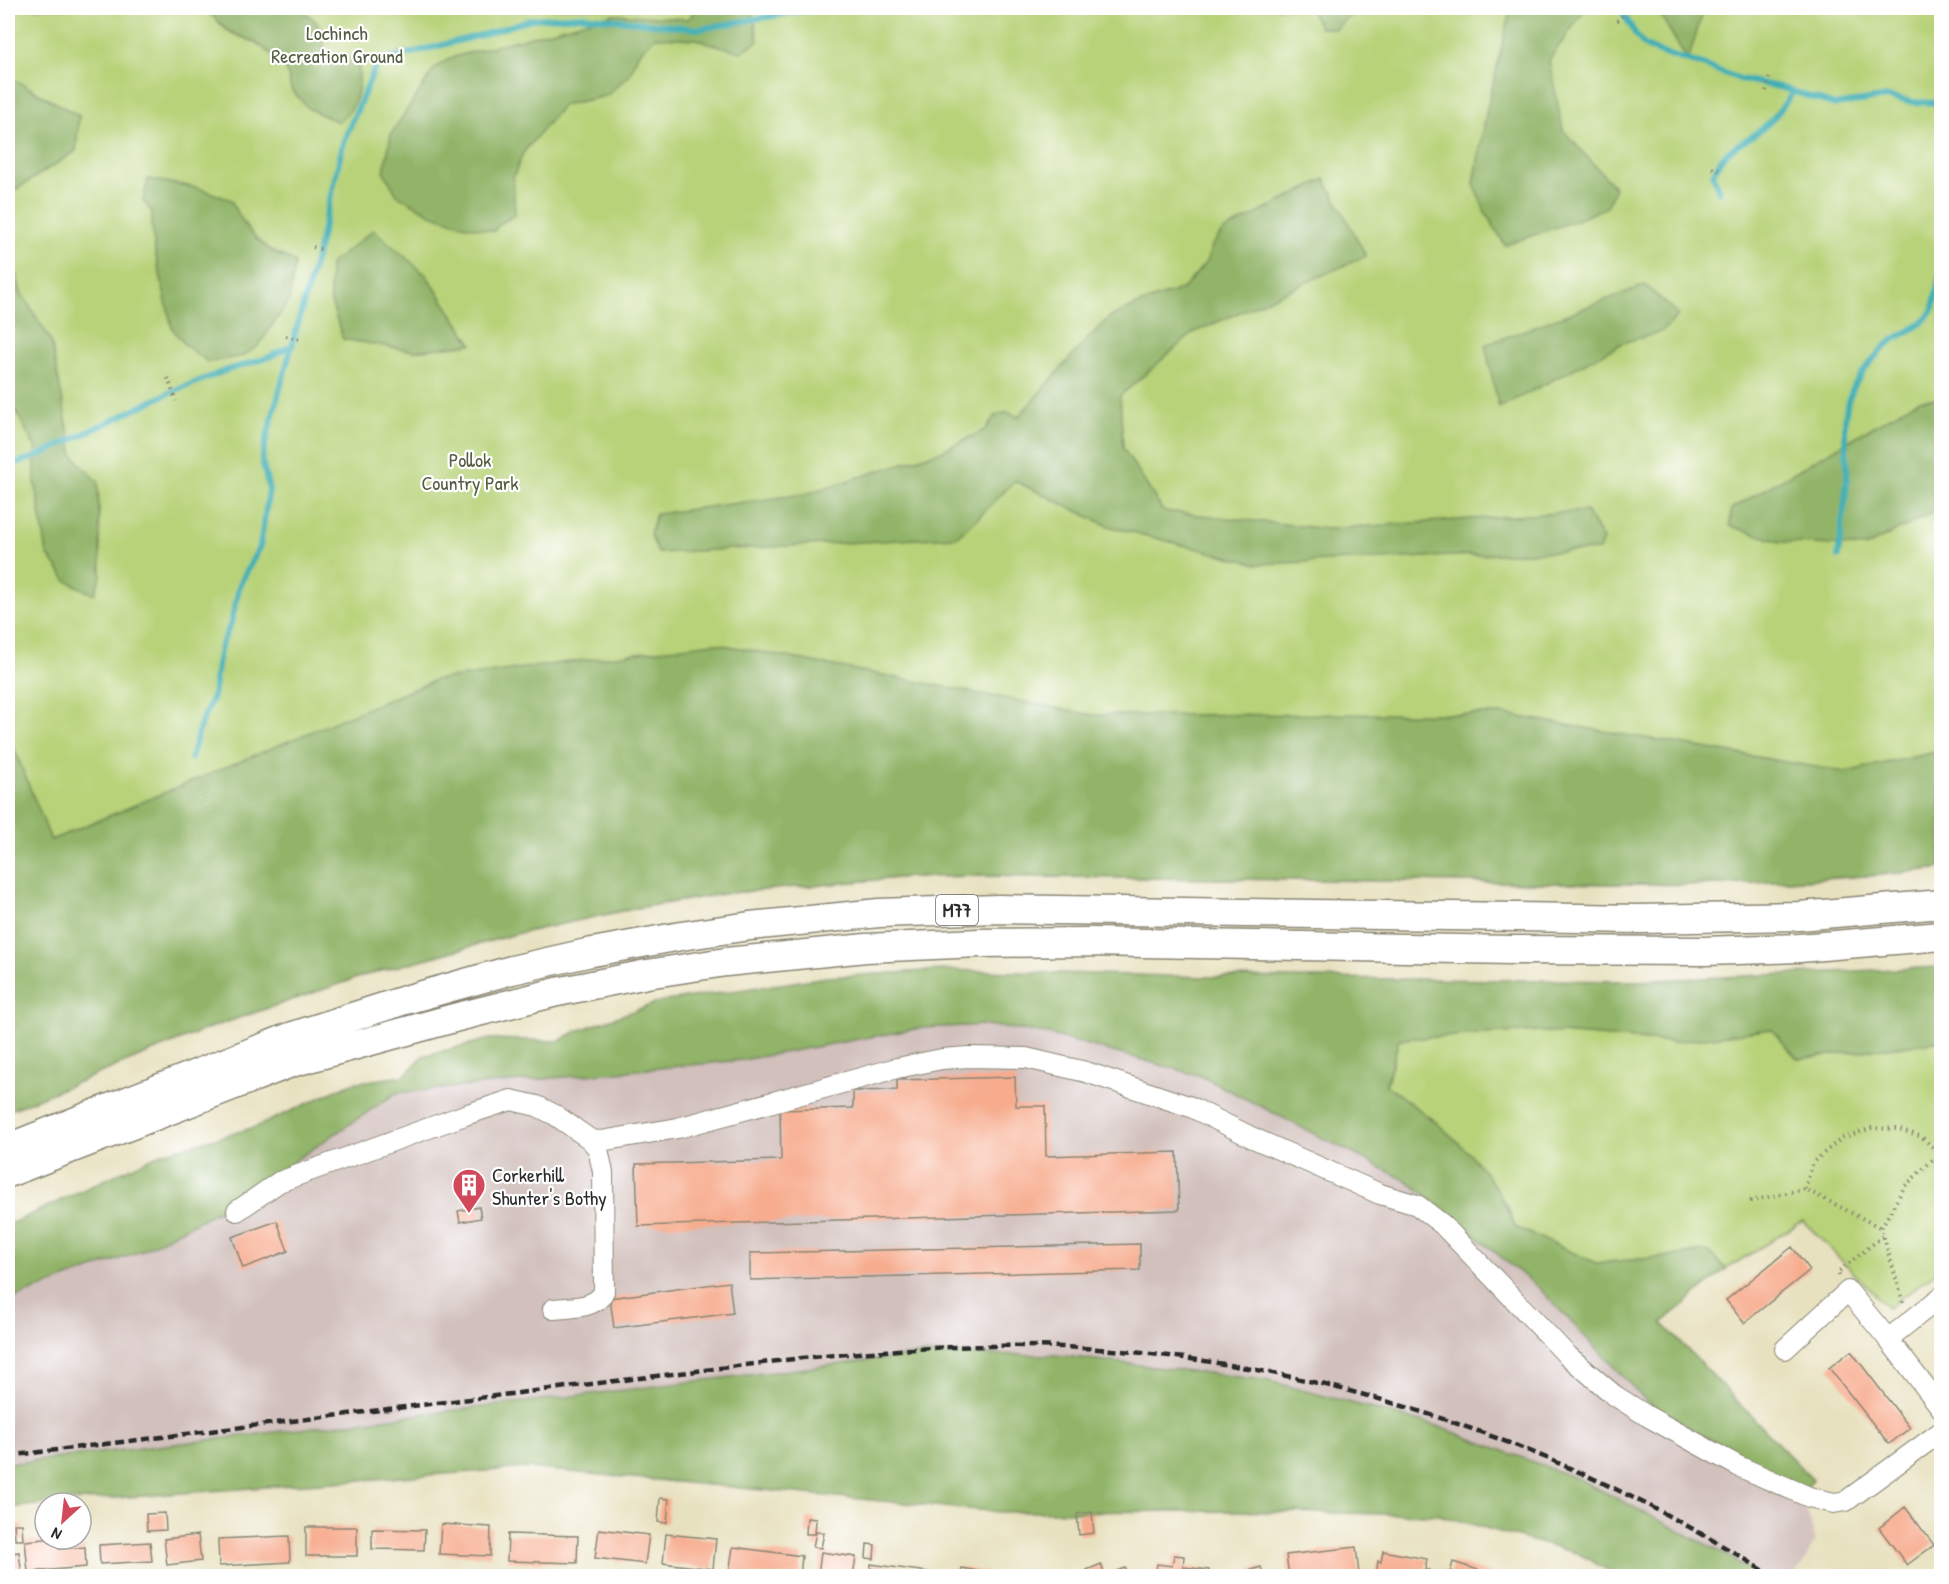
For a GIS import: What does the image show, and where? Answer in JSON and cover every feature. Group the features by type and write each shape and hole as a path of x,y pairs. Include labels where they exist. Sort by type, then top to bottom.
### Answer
{"highway":[{"name":"M77","path":"8,1148 290,1037 405,1000 587,952 750,926 879,913 987,909 1639,919 1799,916 1941,904"},
{"name":"M77","path":"8,1173 291,1063 557,992 647,974 726,962 838,950 958,943 1090,942 1693,951 1810,947 1941,936"}],"street":[{"path":"591,1140 601,1141 678,1128 919,1064 968,1057 1026,1058 1086,1072 1180,1103 1380,1194 1417,1205 1443,1226 1567,1355 1614,1395 1690,1441 1738,1466 1809,1497 1834,1503 1846,1501 1941,1431"},
{"path":"237,1210 271,1187 288,1179 511,1100 527,1102 555,1115 591,1140 598,1149 603,1172 604,1292 600,1300 593,1304 554,1309"},
{"path":"1785,1348 1848,1291 1941,1409"},
{"path":"1888,1339 1941,1296"}],"path":[{"path":"1617,21 1630,8"},
{"path":"1766,91 1770,75"},
{"path":"1712,168 1720,171"},
{"path":"313,247 324,250"},
{"path":"286,336 301,340"},
{"path":"168,378 176,400"},
{"path":"1805,1189 1813,1162 1842,1138 1872,1128 1899,1129 1922,1137 1940,1152 1905,1186 1881,1228 1909,1321"},
{"path":"1750,1201 1805,1189 1881,1228"},
{"path":"1848,1291 1838,1272 1883,1236"}],"shaded area":[{"path":"986,1025 1048,1034 1201,1076 1409,1182 1539,1288 1647,1402 1801,1494 1816,1540 1796,1576 1758,1576 1732,1558 1579,1479 1437,1426 1265,1380 1055,1355 923,1354 8,1464 8,1300 141,1251 229,1205 396,1093 742,1060 921,1028"}],"green space":[{"name":"Pollok Country Park","path":"8,8 1941,8 1941,868 1881,875 1721,885 981,876 909,877 729,893 631,909 516,934 366,975 209,1028 8,1111"},
{"path":"204,8 297,8 312,17 323,39 325,56 355,60 358,65 359,86 351,109 338,122 309,109 291,89 288,75 280,61 255,42 227,30"},
{"path":"698,8 752,8 758,41 741,52 695,39 655,37 638,54 630,74 606,96 563,105 523,153 513,178 515,215 500,224 494,231 466,226 431,214 397,195 384,172 391,134 435,68 450,58 614,14 688,19"},
{"path":"1309,8 1359,8 1335,29 1320,28"},
{"path":"1511,8 1586,8 1549,60 1563,130 1615,188 1607,207 1505,245 1485,212 1474,184 1487,109"},
{"path":"1656,8 1704,8 1688,61"},
{"path":"8,76 79,116 76,151 12,192 8,200"},
{"path":"148,179 199,188 231,200 244,224 256,238 270,250 295,263 289,301 258,346 243,356 208,362 186,346 172,328 155,252 152,212 143,201"},
{"path":"1325,179 1366,256 1193,333 1120,396 1123,448 1163,511 1328,529 1586,511 1603,539 1599,550 1257,564 1108,526 1015,481 956,537 658,553 650,534 656,514 805,494 939,452 985,430 995,416 1007,412 1018,417 1087,339 1110,317 1184,288 1207,261 1212,245 1223,231"},
{"path":"374,230 427,276 472,344 414,351 343,339 330,299 330,264"},
{"path":"8,243 21,292 51,341 73,455 98,482 101,575 95,593 90,593 67,581 47,554 35,481 35,447 8,396"},
{"path":"1645,285 1679,315 1661,332 1625,342 1499,408 1485,345"},
{"path":"1941,398 1941,508 1865,547 1780,542 1730,526 1731,509 1919,400"},
{"path":"713,643 1093,715 1502,714 1845,772 1941,751 1941,868 1881,875 1721,885 981,876 909,877 729,893 631,909 516,934 366,975 209,1028 8,1111 8,971 14,967 8,951 8,733 51,840 435,680"},
{"path":"1941,967 1941,1041 1798,1059 1771,1029 1674,1042 1536,1031 1399,1039 1386,1085 1445,1130 1478,1163 1492,1182 1515,1227 1596,1263 1707,1251 1726,1269 1662,1323 1813,1480 1801,1494 1647,1402 1539,1288 1409,1182 1201,1076 1048,1034 986,1025 921,1028 742,1060 396,1093 229,1205 141,1251 8,1300 8,1225 162,1153 256,1127 352,1083 404,1076 423,1056 490,1039 559,1041 577,1031 659,1002 827,977 943,970 1210,977 1636,981"},
{"path":"1771,1029 1798,1059 1941,1041 1941,1268 1888,1308 1803,1221 1726,1269 1707,1251 1596,1263 1515,1227 1507,1205 1436,1122 1386,1086 1399,1039 1536,1031 1674,1042"},
{"path":"923,1354 1055,1355 1265,1380 1437,1426 1579,1479 1732,1558 1758,1576 1618,1576 1579,1554 1439,1515 1230,1511 1000,1512 527,1468 93,1500 93,1491 33,1491 33,1505 8,1508 8,1464"}],"building":[{"path":"1015,1077 1016,1106 1045,1106 1046,1156 1177,1152 1179,1210 638,1226 636,1164 781,1160 780,1110 853,1108 853,1091 897,1090 897,1080"},
{"name":"Corkerhill Shunter's Bothy","path":"479,1207 481,1218 460,1222 458,1211"},
{"path":"277,1221 288,1251 243,1268 232,1237"},
{"path":"1140,1244 1140,1270 750,1280 750,1253"},
{"path":"1792,1247 1810,1270 1744,1323 1726,1300"},
{"path":"729,1282 733,1313 614,1328 610,1298"},
{"path":"1851,1351 1910,1428 1889,1444 1829,1368"},
{"path":"660,1498 669,1499 667,1523 658,1522"},
{"path":"1905,1507 1934,1545 1907,1565 1879,1528"},
{"path":"1092,1512 1094,1533 1079,1535 1077,1514"},
{"path":"165,1513 166,1530 147,1531 146,1514"},
{"path":"807,1518 816,1519 815,1534 806,1534"},
{"path":"14,1524 22,1524 23,1540 15,1540"},
{"path":"441,1524 491,1527 490,1556 439,1554"},
{"path":"306,1527 357,1527 357,1556 306,1556"},
{"path":"372,1529 425,1530 424,1550 372,1549"},
{"path":"599,1529 649,1535 645,1564 595,1558"},
{"path":"816,1532 824,1533 821,1548 813,1547"},
{"path":"508,1534 578,1536 577,1563 507,1561"},
{"path":"666,1534 716,1539 713,1569 663,1563"},
{"path":"198,1535 201,1561 167,1565 164,1539"},
{"path":"289,1536 290,1562 219,1566 218,1539"},
{"path":"33,1540 33,1551 85,1551 86,1567 28,1572 25,1541"},
{"path":"150,1542 152,1561 100,1564 99,1545"},
{"path":"867,1544 875,1545 874,1559 866,1558"},
{"path":"733,1547 802,1556 800,1576 729,1574"},
{"path":"1356,1547 1359,1574 1289,1576 1286,1555"},
{"path":"1383,1551 1427,1559 1425,1570 1429,1570 1428,1576 1376,1576 1378,1561 1381,1562"},
{"path":"19,1552 22,1576 8,1576 8,1554"},
{"path":"821,1552 856,1557 853,1576 818,1576"},
{"path":"1174,1555 1184,1556 1183,1567 1209,1570 1208,1576 1155,1576 1157,1564 1172,1566"},
{"path":"1453,1562 1497,1576 1445,1576 1447,1572 1450,1573"},
{"path":"871,1564 942,1574 941,1576 870,1576"},
{"path":"1101,1564 1105,1575 1125,1568 1129,1576 1090,1576 1087,1570"},
{"path":"1261,1567 1264,1576 1230,1576"},
{"path":"962,1568 997,1575 997,1576 960,1576"}],"waterway":[{"path":"191,758 201,723 213,696 221,646 231,623 240,584 260,546 269,490 262,460 266,440 317,254 344,140 376,66 384,60 485,34 532,19 583,16 699,29 818,8"},
{"path":"1620,8 1644,45 1661,53 1740,79 1779,87 1835,105 1888,97 1913,102 1942,103"},
{"path":"1719,192 1713,175 1721,159 1769,123 1793,92"},
{"path":"1838,557 1847,475 1845,416 1851,393 1876,356 1895,339 1924,321 1928,316 1934,305 1942,270"},
{"path":"8,466 38,456 169,393 227,370 267,358 293,345"}],"railway":[{"path":"8,1456 802,1358 964,1347 1062,1347 1156,1355 1250,1369 1342,1389 1432,1415 1521,1448 1607,1485 1691,1528 1772,1576"}],"place":[{"name":"Corkerhill Shunter's Bothy","path":"469,1214"}],"park label":[{"name":"Lochinch Recreation Ground","path":"337,44"}]}
